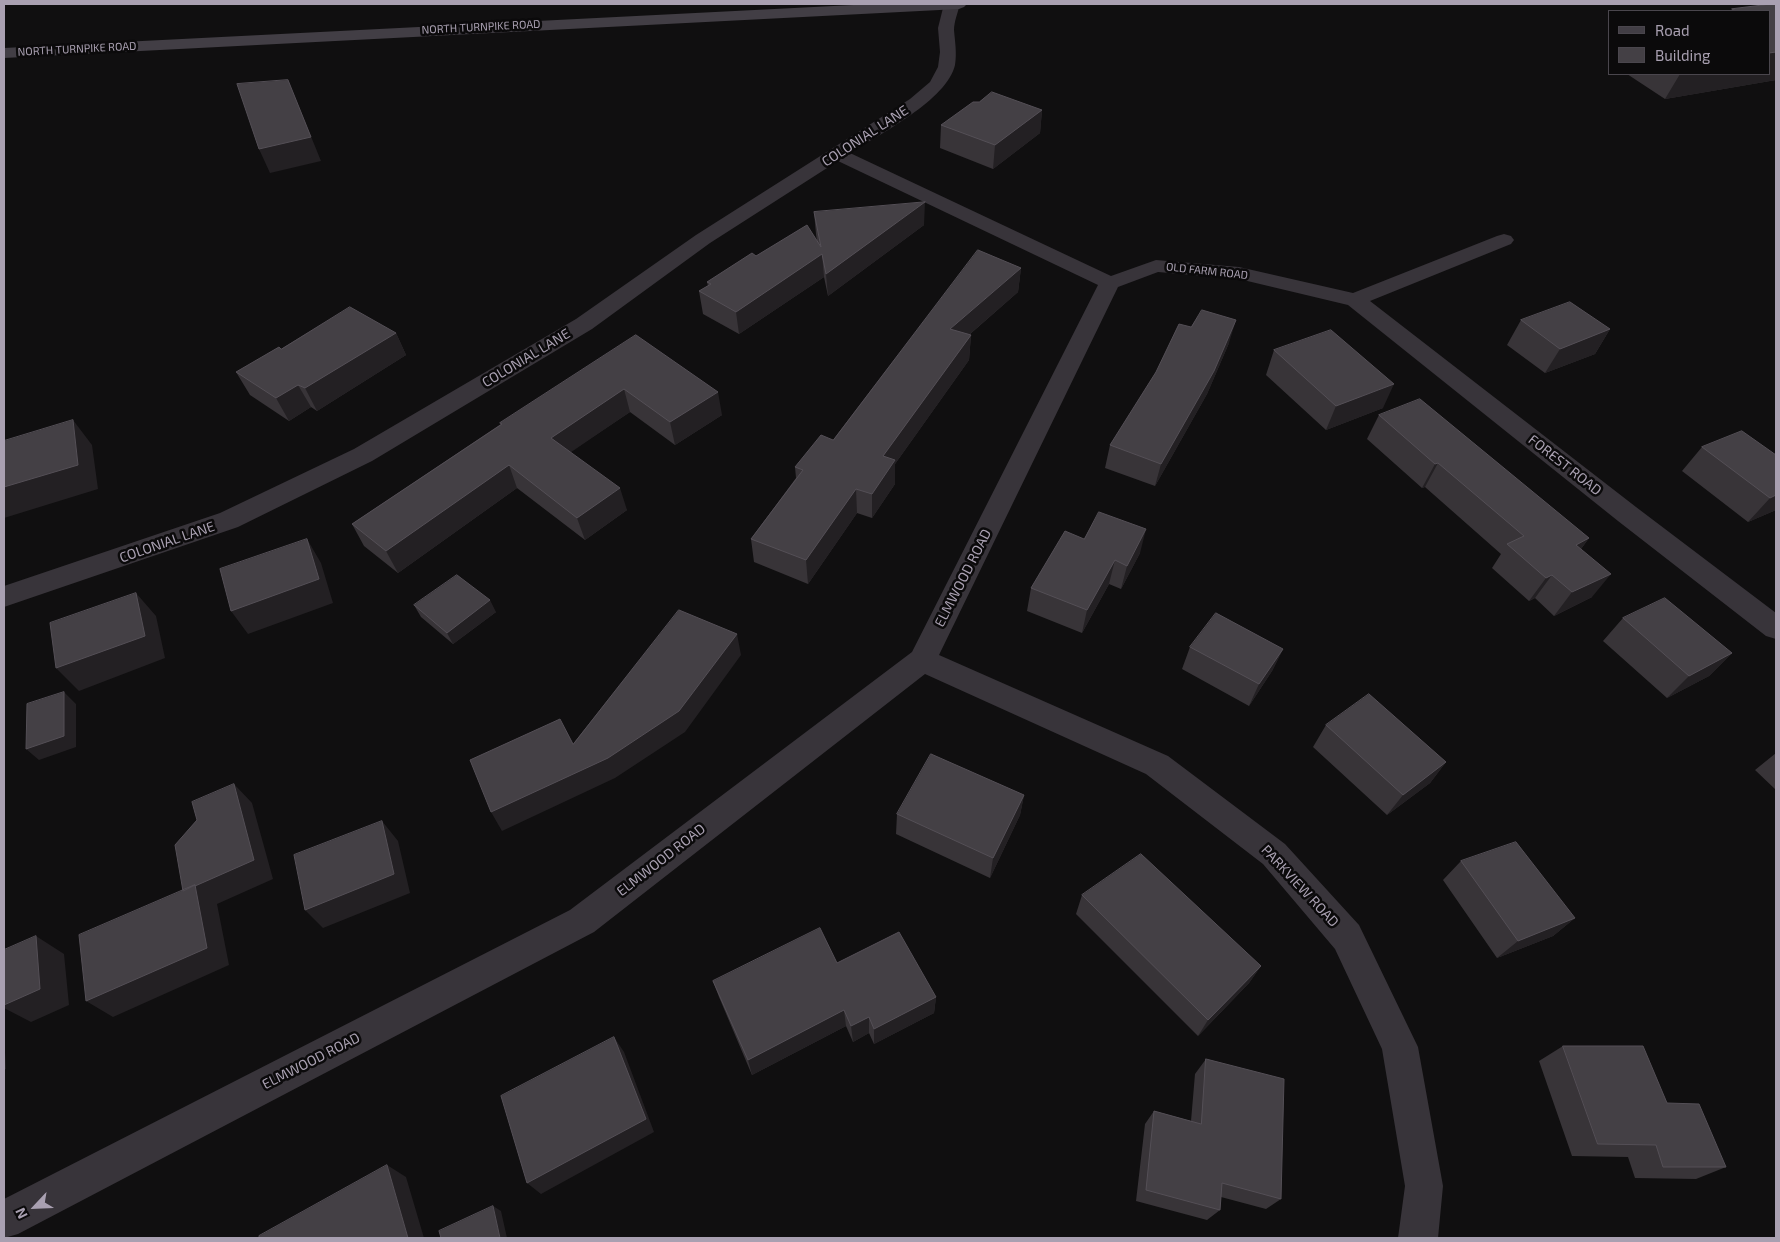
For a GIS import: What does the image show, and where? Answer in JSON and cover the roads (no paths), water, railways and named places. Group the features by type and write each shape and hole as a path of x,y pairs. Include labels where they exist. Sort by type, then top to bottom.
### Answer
{"main road":[{"name":"NORTH TURNPIKE ROAD","path":"4,53 461,28 959,4"}],"street":[{"name":"COLONIAL LANE","path":"4,597 229,520 363,456 584,324 703,239 916,103 937,85 946,68 948,52 946,28 952,4"},
{"path":"838,154 1110,283"},
{"path":"1355,300 1504,240"},
{"name":"OLD FARM ROAD","path":"1110,283 1156,266 1239,273 1355,300"},
{"name":"ELMWOOD ROAD","path":"4,1220 582,921 922,660 1110,283"},
{"name":"FOREST ROAD","path":"1355,300 1627,514 1776,628"},
{"name":"PARKVIEW ROAD","path":"922,660 1157,765 1274,854 1347,937 1400,1047 1424,1186 1418,1238"}]}
